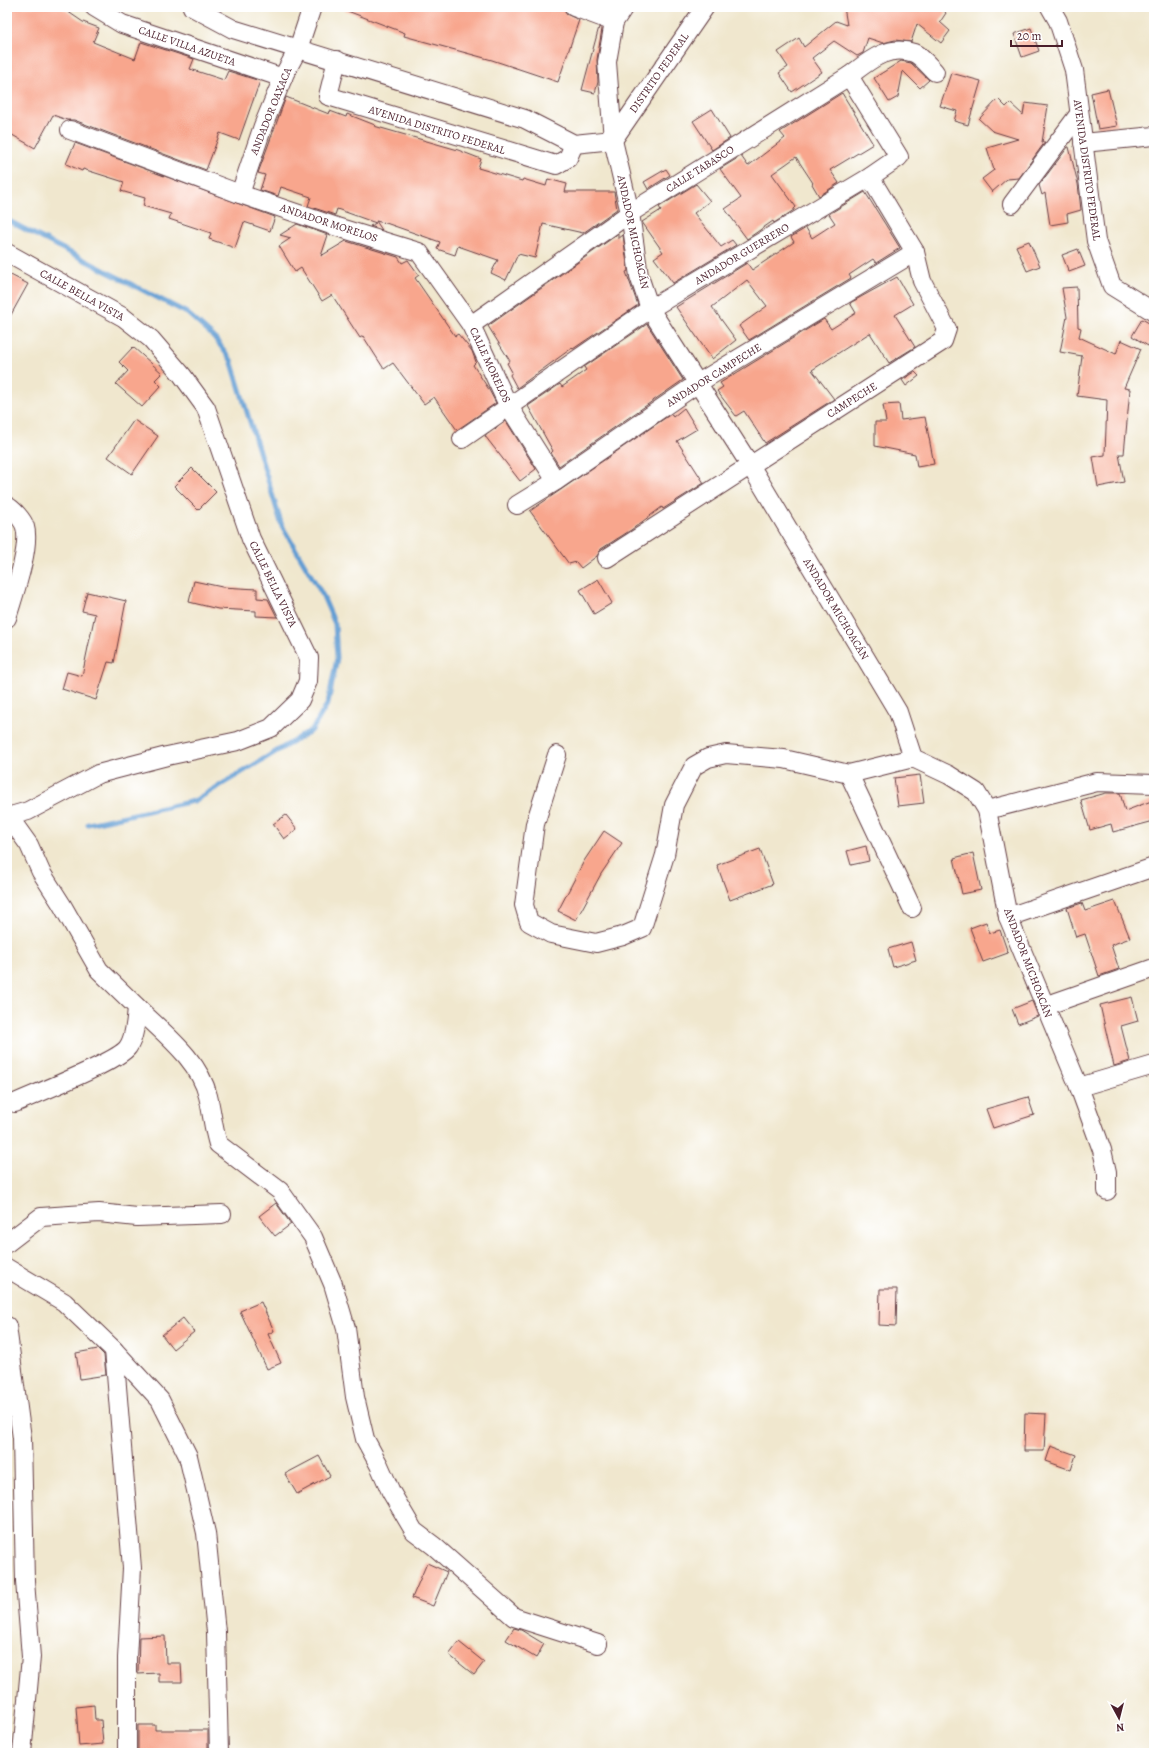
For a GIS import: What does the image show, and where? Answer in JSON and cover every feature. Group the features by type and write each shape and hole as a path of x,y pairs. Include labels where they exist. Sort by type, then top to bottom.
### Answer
{"street":[{"name":"CALLE VILLA AZUETA","path":"94,7 122,24 283,78"},
{"path":"192,7 233,29 525,119 574,144 613,140"},
{"name":"ANDADOR OAXACA","path":"240,194 263,126 283,78 298,49 312,7"},
{"path":"574,7 614,22"},
{"name":"ANDADOR MICHOACÁN","path":"624,7 614,22 607,62 613,140 630,213 639,276 650,309 750,465 898,712 913,758 949,775 976,792 987,810 1008,917 1079,1086 1102,1150 1107,1172 1107,1191"},
{"name":"DISTRITO FEDERAL","path":"613,140 705,7"},
{"name":"AVENIDA DISTRITO FEDERAL","path":"1050,7 1058,21 1074,70 1096,241 1112,286 1154,312"},
{"name":"CALLE TABASCO","path":"471,325 630,213 849,76 876,55 896,51 915,53 935,72"},
{"name":"AVENIDA DISTRITO FEDERAL","path":"337,60 328,96 556,166 568,158 574,144"},
{"name":"ANDADOR GUERRERO","path":"462,439 650,309 870,177 899,157 849,76"},
{"path":"1012,204 1079,114"},
{"name":"ANDADOR MORELOS","path":"70,130 240,194 337,227 419,252"},
{"path":"1083,143 1154,136"},
{"name":"CAMPECHE","path":"607,558 943,341 947,328 922,281 915,252 870,177"},
{"name":"CALLE MORELOS","path":"419,252 471,325 508,406 556,481"},
{"name":"ANDADOR CAMPECHE","path":"517,505 556,481 698,383 915,252"},
{"name":"CALLE BELLA VISTA","path":"7,253 123,317 151,339 186,380 206,408 251,539 309,658 308,681 300,700 271,728 238,741 167,756 98,774 28,811 8,817"},
{"path":"7,506 12,508 25,526 26,547 7,618"},
{"path":"557,755 535,824 524,905 529,922 551,934 596,943 624,936 642,928 665,855 674,805 694,766 708,758 726,754 784,759 849,774 913,758"},
{"path":"849,774 912,908"},
{"path":"987,810 1097,782 1154,784"},
{"path":"8,817 29,845 41,872 62,905 99,970 181,1050 199,1075 208,1095 214,1132 218,1144 280,1191 313,1237 333,1284 346,1328 355,1398 365,1439 391,1492 414,1531 434,1546 514,1617 598,1644"},
{"path":"1008,917 1154,867"},
{"path":"1045,1006 1154,968"},
{"path":"14,1103 119,1055 128,1047 134,1030 137,1008"},
{"path":"1079,1086 1154,1065"},
{"path":"7,1243 42,1217 99,1213 137,1217 222,1214"},
{"path":"7,1268 64,1302 114,1350 160,1400 188,1456 206,1534 216,1632 219,1753"},
{"path":"7,1326 22,1438 25,1581 31,1657 22,1753"},
{"path":"114,1350 132,1568 127,1658 127,1753"}],"building":[{"path":"7,7 61,7 83,22 99,28 93,42 135,59 141,42 194,59 190,69 224,80 228,71 260,81 239,140 220,133 206,170 74,120 67,120 53,115 35,148 7,132"},
{"path":"337,7 564,7 566,14 579,20 558,82 492,60 404,36 405,33"},
{"path":"844,7 941,7 946,13 940,22 950,31 941,43 917,24 911,42 895,40 883,43 868,38 863,53 857,56 834,41 812,58 822,72 792,92 779,73 788,67 778,52 799,38 804,47 836,21 847,25"},
{"path":"599,27 602,29 597,60 598,82 595,93 582,90"},
{"path":"1031,28 1039,51 1022,57 1014,34"},
{"path":"901,61 911,63 929,80 920,88 903,71 898,97 889,102 874,78"},
{"path":"951,73 981,81 968,125 954,121 957,111 940,106"},
{"path":"1108,89 1117,126 1098,129 1091,93"},
{"path":"842,93 873,144 830,170 839,183 819,196 812,184 813,183 796,157 772,174 796,207 794,210 774,223 773,221 747,239 725,209 741,198 720,169 741,156 748,166 785,138 780,132"},
{"path":"286,97 329,114 330,111 346,117 347,114 375,125 374,126 458,150 481,159 478,168 522,181 523,179 546,186 548,179 567,184 565,192 614,192 617,209 583,233 543,224 535,258 518,254 506,280 491,273 498,260 458,246 455,255 437,249 440,242 383,222 384,223 376,221 382,230 370,226 376,223 337,209 335,215 308,206 311,197 281,187 278,196 260,190 265,175 258,173"},
{"path":"998,99 1006,107 1010,103 1023,115 1025,103 1048,106 1042,142 1045,142 1019,178 1007,179 992,192 982,179 994,170 987,148 1018,139 992,131 979,119"},
{"path":"712,109 730,138 712,150 693,121"},
{"path":"75,143 275,217 270,231 244,222 235,248 209,239 211,233 169,219 171,214 143,206 145,198 121,191 124,182 83,169 82,171 66,164"},
{"path":"1068,147 1078,184 1081,210 1067,214 1068,222 1050,225 1045,193 1042,195 1039,185"},
{"path":"666,169 670,175 648,189 644,182"},
{"path":"696,184 710,201 694,213 721,247 732,240 736,245 673,283 654,258 663,252 642,222 661,210 659,207"},
{"path":"865,192 900,248 876,263 873,259 849,275 851,278 749,340 739,326 767,306 747,280 712,307 736,340 712,359 676,307 747,263 752,270 794,242 791,237 806,228 812,238 835,223 829,214"},
{"path":"297,224 328,235 321,256 346,241 398,257 402,263 408,260 419,275 415,278 455,336 458,334 472,351 476,362 473,365 496,403 457,430 434,397 424,404 393,363 384,369 363,336 360,338 332,295 322,301 301,268 295,272 279,246 291,238 280,235"},
{"path":"618,234 618,239 623,235 628,271 626,272 638,305 573,349 572,348 517,388 510,375 512,372 507,363 510,361 488,326"},
{"path":"1029,241 1040,266 1027,271 1016,246"},
{"path":"1078,249 1085,266 1069,272 1062,255"},
{"path":"7,273 28,284 7,322"},
{"path":"897,277 913,304 895,315 915,347 889,363 870,333 868,334 812,370 834,399 765,443 744,411 736,416 717,391 723,387 720,383 824,319 831,329 856,313 850,303"},
{"path":"1077,287 1078,327 1081,328 1079,337 1116,354 1121,340 1141,349 1124,388 1130,389 1124,454 1119,454 1124,482 1098,487 1093,457 1105,455 1107,400 1077,396 1082,356 1060,352 1067,317 1062,288"},
{"path":"1142,319 1154,326 1154,336 1148,346 1132,336"},
{"path":"647,324 683,380 559,466 551,453 553,451 528,406 560,384 562,387 586,370 584,367"},
{"path":"133,347 162,373 155,380 161,386 142,407 116,384 128,371 119,362"},
{"path":"915,372 919,376 906,386 902,380"},
{"path":"899,404 901,420 925,417 934,464 917,467 915,454 875,446 875,422 886,422 883,405"},
{"path":"684,408 697,429 677,441 704,483 663,509 662,507 631,530 601,549 597,556 581,568 576,562 569,564 530,511 671,414 673,417"},
{"path":"134,420 158,436 132,474 108,457"},
{"path":"506,421 536,469 520,481 485,436"},
{"path":"192,468 216,492 198,510 174,486"},
{"path":"598,579 612,603 594,614 580,590"},
{"path":"194,581 222,587 257,589 257,598 268,599 277,617 256,616 256,611 218,609 189,602"},
{"path":"87,592 126,601 114,663 108,662 96,700 62,689 67,672 82,676 95,614 82,611"},
{"path":"920,775 924,803 898,806 894,778"},
{"path":"1106,793 1120,793 1125,811 1154,800 1154,821 1113,832 1111,824 1090,830 1081,800"},
{"path":"286,815 297,829 284,839 273,824"},
{"path":"604,831 622,843 601,874 576,920 558,911 584,861"},
{"path":"866,846 869,861 851,865 847,851"},
{"path":"760,849 773,884 730,900 717,865"},
{"path":"973,853 981,890 962,894 954,858"},
{"path":"1115,901 1130,938 1111,945 1119,969 1099,976 1085,934 1076,937 1067,908 1082,903 1085,911"},
{"path":"986,922 990,933 1000,930 1008,953 983,962 970,928"},
{"path":"911,942 916,960 893,967 888,949"},
{"path":"1132,997 1138,1021 1121,1026 1130,1061 1114,1066 1100,1005"},
{"path":"1032,1001 1038,1016 1018,1024 1012,1009"},
{"path":"1028,1097 1034,1115 993,1128 986,1109"},
{"path":"276,1203 291,1224 275,1236 259,1216"},
{"path":"880,1289 897,1289 896,1326 879,1325"},
{"path":"261,1302 274,1331 268,1334 281,1363 267,1369 240,1311"},
{"path":"183,1318 194,1332 173,1349 162,1335"},
{"path":"98,1349 104,1355 106,1375 80,1379 76,1353"},
{"path":"1025,1413 1046,1414 1044,1451 1024,1451"},
{"path":"1051,1446 1076,1455 1071,1470 1046,1461"},
{"path":"319,1456 330,1476 297,1494 285,1474"},
{"path":"427,1563 447,1572 433,1606 412,1598"},
{"path":"514,1628 521,1630 544,1644 536,1658 506,1640"},
{"path":"165,1636 166,1663 181,1663 182,1682 159,1682 159,1673 138,1674 139,1637"},
{"path":"459,1642 484,1662 474,1675 449,1655"},
{"path":"94,1705 95,1720 101,1720 103,1744 79,1746 76,1707"},
{"path":"138,1725 155,1725 155,1730 208,1730 208,1753 138,1753"}],"waterway":[{"path":"7,220 187,313 214,337 231,360 282,526 322,594 335,624 337,658 328,703 312,730 194,801 88,824"}]}
